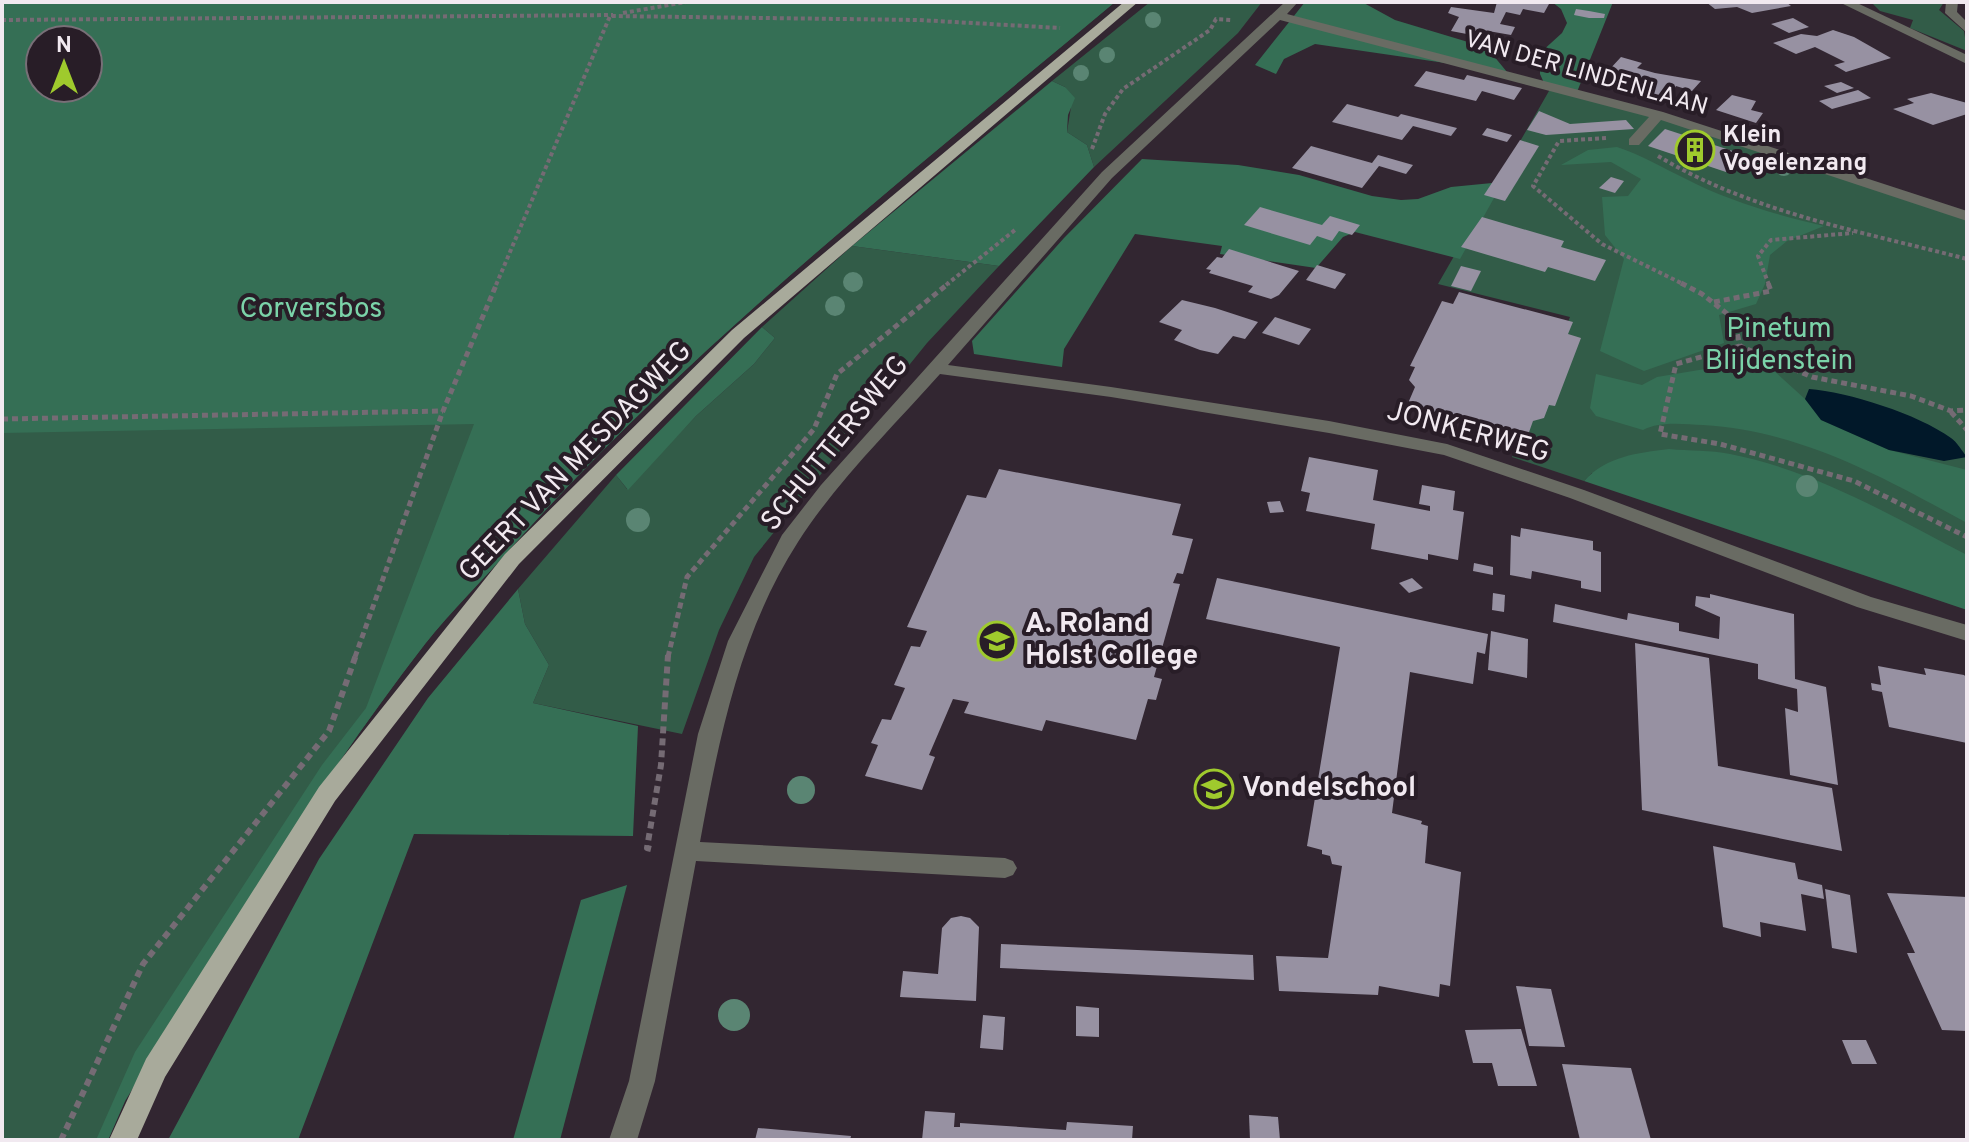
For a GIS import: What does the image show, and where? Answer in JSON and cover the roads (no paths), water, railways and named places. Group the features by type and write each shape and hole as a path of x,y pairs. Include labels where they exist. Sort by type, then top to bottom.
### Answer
{"main road":[{"name":"GEERT VAN MESDAGWEG","path":"123,1140 155,1068 327,794 512,559 738,334 1095,37 1132,2"}],"street":[{"path":"1845,2 1967,60"},
{"path":"1952,2 1951,13 1967,29"},
{"name":"VAN DER LINDENLAAN","path":"1286,9 1658,115 1967,216"},
{"name":"SCHUTTERSWEG","path":"623,1140 642,1081 709,734 738,641 789,540 828,489 933,368 1107,175 1286,9"},
{"path":"1636,139 1658,115"},
{"name":"JONKERWEG","path":"933,368 1126,394 1447,450 1577,494 1864,602 1967,633"},
{"path":"688,851 1005,868"}],"water":[{"path":"1809,389 1862,399 1902,413 1937,429 1953,440 1967,457 1944,461 1889,450 1821,420 1805,399"}],"place":[{"name":"Klein Vogelenzang","path":"1695,150"},
{"name":"A. Roland Holst College","path":"997,641"},
{"name":"Vondelschool","path":"1214,789"}],"park label":[{"name":"Corversbos","path":"311,310"},
{"name":"Pinetum Blijdenstein","path":"1779,346"}]}
